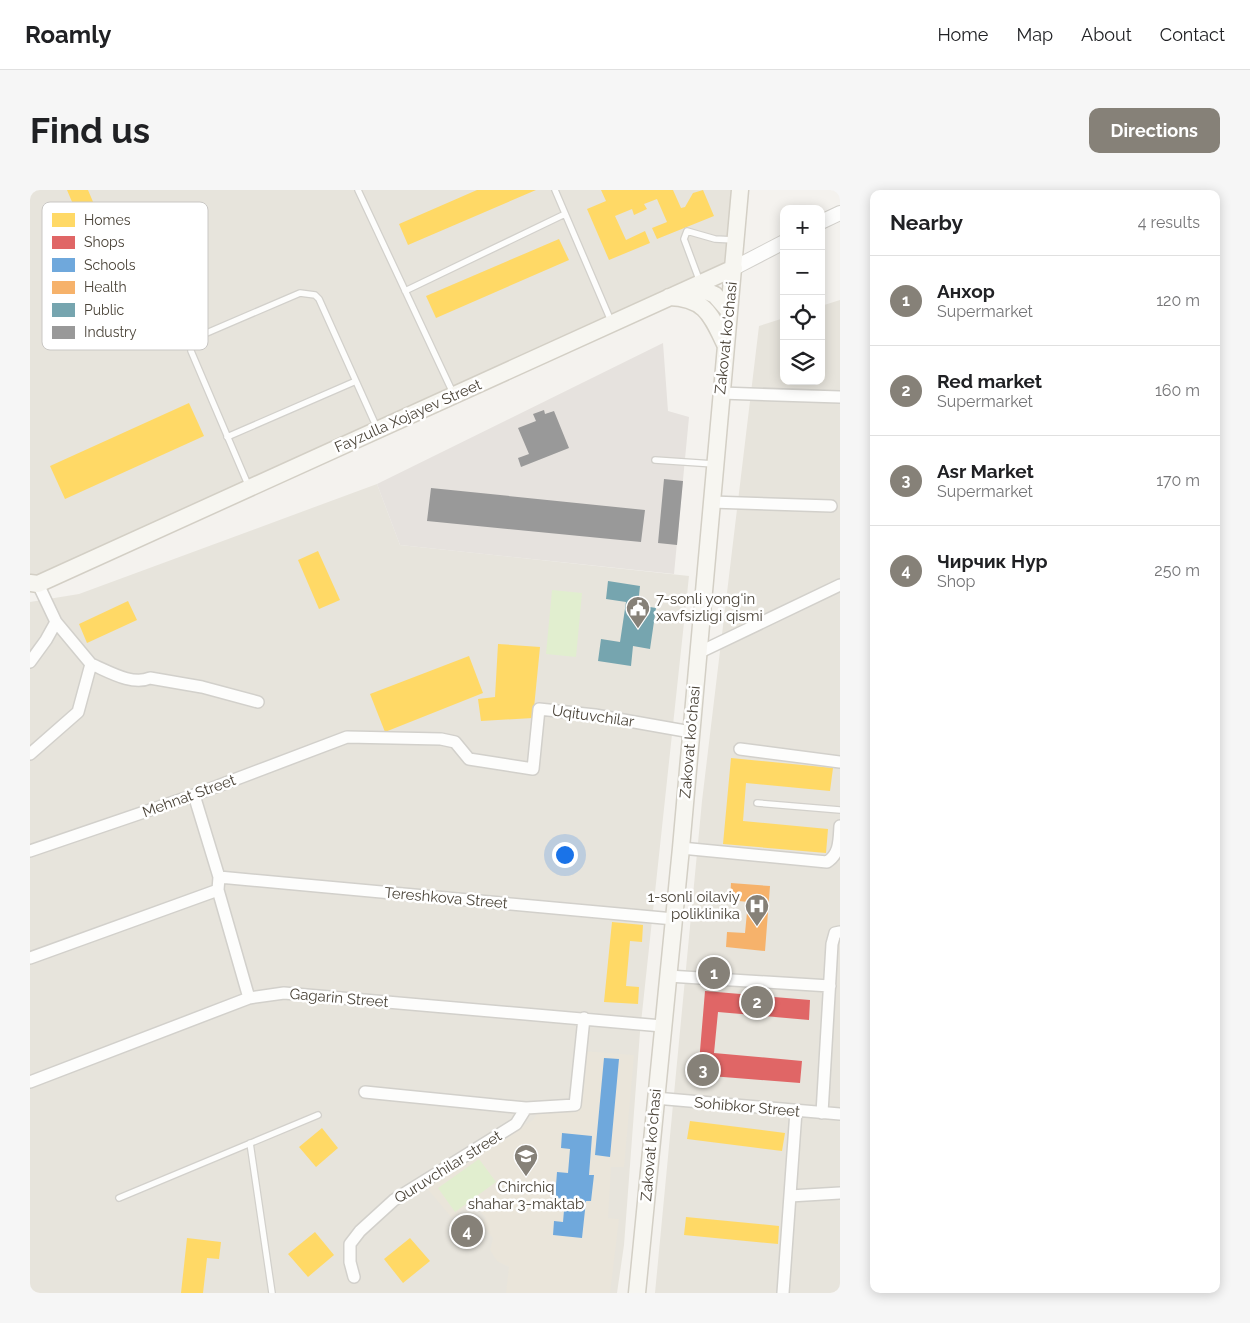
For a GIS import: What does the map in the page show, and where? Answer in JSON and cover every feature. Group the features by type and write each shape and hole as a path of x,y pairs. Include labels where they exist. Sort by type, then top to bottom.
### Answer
{"main road":[{"name":"Zakovat ko'chasi","path":"637,1293 681,848 720,393 734,268 740,190"},
{"name":"Fayzulla Xojayev Street","path":"34,583 378,430 734,268"},
{"path":"698,284 715,295 729,311"},
{"path":"669,297 692,300 706,308 726,346"}],"street":[{"path":"825,220 840,213"},
{"name":"Fayzulla Xojayev Street","path":"734,268 780,244"},
{"path":"720,393 840,397"},
{"path":"711,502 831,506"},
{"path":"34,583 56,622 91,664 123,678 144,680 150,678 202,688 258,702"},
{"path":"698,653 840,585"},
{"path":"30,662 56,622"},
{"path":"30,754 78,712 91,664"},
{"name":"Uqituvchilar","path":"346,737 442,739 455,742 470,759 533,769 539,709 594,715 691,732"},
{"name":"Mehnat Street","path":"30,851 194,795 346,737"},
{"path":"740,749 840,762"},
{"path":"194,795 219,877 218,890 249,998"},
{"path":"681,848 826,862 833,858 838,848 840,826"},
{"name":"Tereshkova Street","path":"219,877 674,919"},
{"path":"30,958 218,890"},
{"path":"822,1113 832,944 835,933 840,932"},
{"path":"668,976 830,986"},
{"name":"Gagarin Street","path":"30,1082 249,998 284,993 662,1026"},
{"name":"Quruvchilar street","path":"364,1092 526,1108 575,1106 584,1018"},
{"name":"Sohibkor Street","path":"655,1098 840,1114"},
{"name":"Quruvchilar street","path":"354,1277 350,1262 350,1244 360,1232 394,1200 516,1124 526,1108"},
{"path":"783,1293 796,1111"},
{"path":"790,1196 840,1193"}],"lane":[{"path":"358,190 454,395"},
{"path":"554,190 612,324"},
{"path":"405,291 564,214"},
{"path":"698,284 684,234 687,231 692,231 715,239 736,241"},
{"path":"208,332 300,293 315,295 320,298 378,430"},
{"path":"191,350 249,488"},
{"path":"227,437 356,381"},
{"path":"655,460 714,464"},
{"path":"757,802 840,810"},
{"path":"119,1198 318,1115"},
{"path":"250,1143 272,1293"}],"shaded area":[{"path":"30,190 740,190 734,268 30,583"},
{"path":"840,300 840,1293 655,1293 702,801 759,326 780,319 780,385 825,385 825,305"},
{"path":"663,343 668,411 689,417 674,574 400,545 377,484"},
{"path":"377,484 400,545 689,576 640,1032 624,1245 617,1293 30,1293 30,602 79,594"},
{"name":"Chirchiq shahar 3-maktab","path":"584,1051 634,1055 624,1167 611,1167 608,1218 619,1219 610,1293 506,1293 509,1267 497,1261 490,1250 493,1238 481,1223 486,1218 473,1202 452,1218 426,1187 533,1120 538,1112 580,1109"}],"green space":[{"path":"552,590 582,593 576,657 546,654"},
{"path":"479,1159 496,1182 455,1212 438,1188"}],"building: Homes":[{"path":"67,190 88,190 93,202 72,202"},
{"path":"477,190 536,190 408,245 399,224"},
{"path":"601,190 673,190 681,208 685,207 693,193 703,190 714,216 657,239 652,228 667,222 657,199 644,204 647,209 634,215 632,209 615,216 626,240 645,231 650,243 609,260 587,209 606,201"},
{"path":"559,239 569,260 436,318 426,296"},
{"path":"189,403 204,436 65,499 50,466"},
{"path":"318,551 340,600 319,609 298,560"},
{"path":"128,601 137,620 87,643 79,624"},
{"path":"498,644 540,647 533,718 481,721 478,699 495,697"},
{"path":"469,656 483,693 385,732 370,694"},
{"path":"731,758 833,768 830,791 746,783 743,821 828,829 826,853 723,844"},
{"path":"612,922 643,925 642,942 630,941 626,986 639,987 638,1004 604,1002"},
{"path":"690,1121 785,1133 782,1151 687,1139"},
{"path":"322,1128 338,1148 316,1167 299,1147"},
{"path":"686,1217 779,1226 778,1244 684,1235"},
{"path":"315,1232 334,1255 308,1277 288,1254"},
{"path":"187,1238 221,1242 219,1259 207,1258 203,1293 181,1293"},
{"path":"410,1238 430,1261 403,1283 384,1259"}],"building: Shops":[{"path":"705,991 810,1000 809,1020 718,1012 714,1053 802,1061 800,1083 698,1075"}],"building: Schools":[{"path":"604,1058 619,1059 610,1157 595,1155"},
{"path":"562,1133 592,1136 589,1175 594,1175 591,1201 586,1201 582,1238 553,1235 554,1221 563,1222 565,1199 555,1198 557,1172 568,1173 570,1149 561,1148"}],"building: Health":[{"path":"731,883 770,886 765,951 726,947 727,932 745,933 748,902 730,900"}],"building: Public":[{"path":"608,581 640,586 638,605 656,608 650,649 633,646 631,666 598,661 601,639 620,642 626,602 606,599"}],"building: Industry":[{"path":"544,410 545,414 554,411 569,448 521,467 518,458 529,454 518,428 536,421 533,414"},
{"path":"664,479 683,481 677,545 658,543"},
{"path":"431,488 645,510 641,542 427,521"}],"place":[{"name":"7-sonli yong‘in xavfsizligi qismi","path":"638,629"},
{"name":"1-sonli oilaviy poliklinika","path":"757,927"},
{"name":"Анхор","path":"714,973"},
{"name":"Red market","path":"757,1002"},
{"name":"Asr Market","path":"703,1070"},
{"name":"Chirchiq shahar 3-maktab","path":"526,1177"},
{"name":"Чирчик Нур","path":"467,1231"}]}
